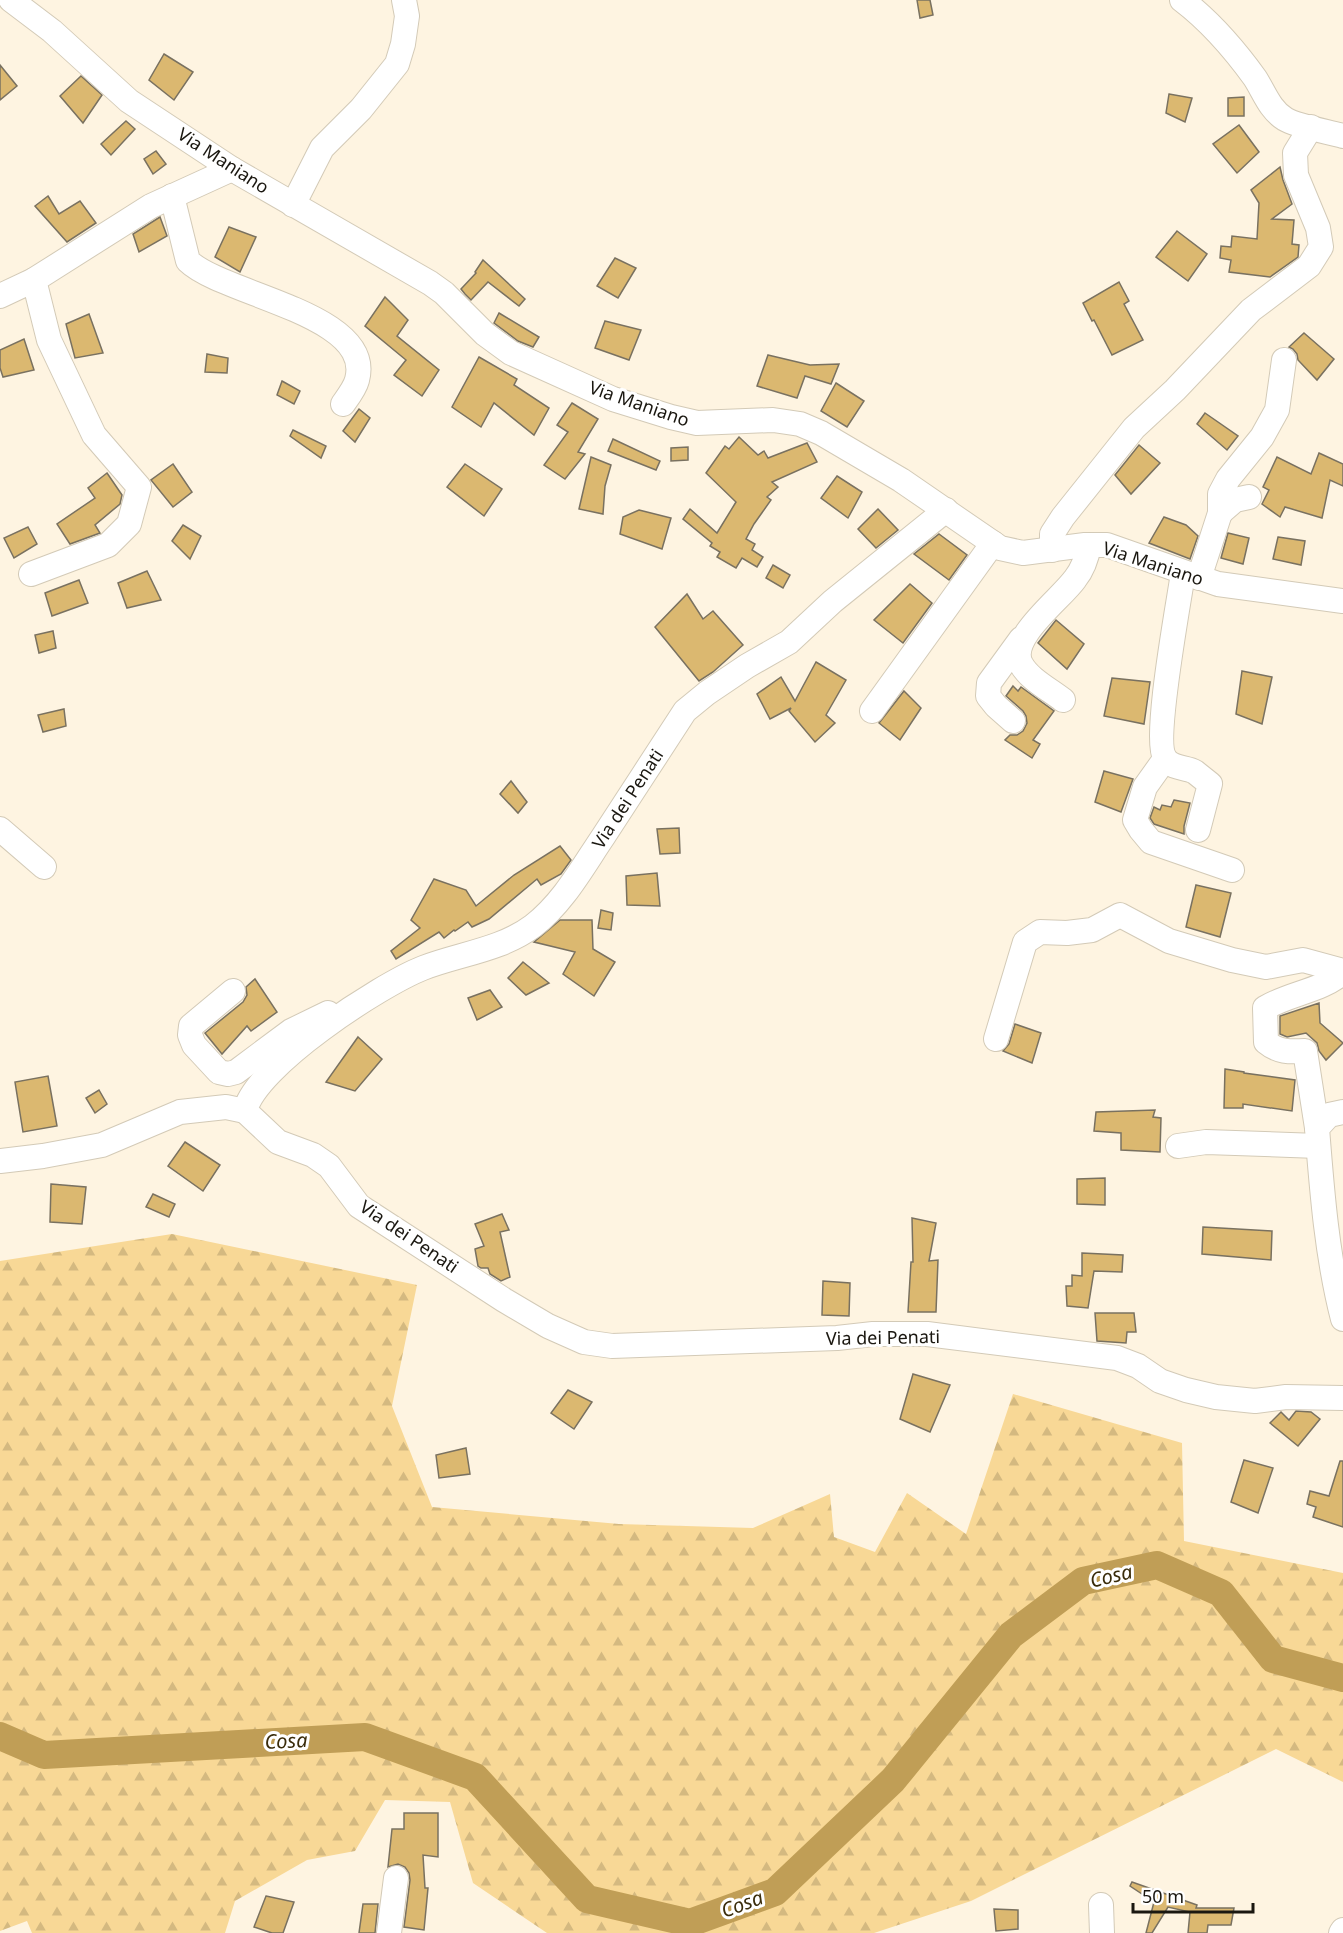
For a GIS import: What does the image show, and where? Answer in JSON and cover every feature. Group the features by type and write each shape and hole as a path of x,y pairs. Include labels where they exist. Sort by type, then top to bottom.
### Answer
{"street":[{"name":"Via Maniano","path":"11,0 52,31 129,101 232,169 430,283 444,293 484,334 511,353 613,399 671,417 697,423 773,420 800,424 821,433 891,474 999,548 1023,553 1107,545 1218,584 1343,601"},
{"path":"293,205 322,148 361,109 396,64 403,44 407,16 404,0"},
{"path":"1182,0 1229,44 1271,106 1286,119 1343,136"},
{"path":"1052,550 1052,534 1063,517 1134,428 1175,390 1251,310 1309,266 1321,247 1318,228 1296,175 1295,153 1311,127"},
{"path":"0,296 34,280 151,206 232,169"},
{"path":"172,196 188,261 195,268 239,288 291,307 328,326 350,344 358,365 357,380 343,404"},
{"path":"31,574 108,545 129,524 139,488 94,435 49,340 34,280"},
{"path":"1220,513 1220,494 1228,479 1262,437 1277,410 1284,360"},
{"path":"1198,830 1210,784 1194,771 1174,766 1165,759 1161,746 1168,671 1191,576 1220,513 1235,500 1249,498"},
{"name":"Via dei Penati","path":"946,510 833,601 789,642 731,677 685,711 561,899 533,926 502,942 423,968 394,982 341,1016 280,1062 252,1094 245,1111 278,1143 313,1155 329,1166 359,1206 504,1300 548,1326 584,1342 612,1346 837,1338 873,1334 927,1334 1117,1358 1138,1366 1160,1381 1216,1397 1255,1401 1286,1397 1343,1398"},
{"path":"872,711 993,543"},
{"path":"1013,721 988,696 989,682 1024,635 1076,578 1087,555 1089,545"},
{"path":"1024,635 1018,649 1019,661 1026,671 1063,700"},
{"path":"1165,759 1145,787 1135,820 1141,830 1151,842 1232,870"},
{"path":"0,829 44,867"},
{"path":"996,1039 1025,942 1040,932 1067,933 1092,930 1120,915 1169,941 1232,960 1266,967 1303,960 1343,971 1334,981 1275,1002 1265,1008 1266,1042 1275,1049 1290,1052 1305,1051 1317,1137 1327,1237 1343,1319"},
{"path":"233,991 191,1026 190,1035 194,1045 219,1072 228,1074 236,1072 291,1031 325,1013 334,1012 341,1016"},
{"path":"0,1161 102,1145 180,1112 226,1107 245,1111"},
{"path":"1317,1137 1329,1115 1343,1112"},
{"path":"1178,1146 1206,1142 1317,1137"},
{"path":"389,1933 396,1878"},
{"path":"1101,1905 1102,1933"}],"green space":[{"path":"172,1234 417,1285 392,1406 432,1507 619,1524 753,1528 830,1494 834,1537 875,1552 907,1493 966,1534 1013,1394 1182,1443 1184,1541 1343,1573 1343,1782 1276,1749 971,1901 874,1933 547,1933 473,1883 450,1802 385,1800 355,1851 307,1860 235,1901 225,1933 32,1933 27,1921 0,1931 0,1261"}],"building":[{"path":"917,0 930,0 933,15 920,18"},
{"path":"164,54 193,72 174,100 149,80"},
{"path":"0,65 17,86 0,100"},
{"path":"81,76 102,95 83,123 60,96"},
{"path":"1169,94 1192,98 1185,122 1166,113"},
{"path":"1244,97 1244,116 1228,116 1228,98"},
{"path":"126,121 135,129 111,155 101,144"},
{"path":"1239,125 1259,152 1237,173 1213,144"},
{"path":"156,151 166,164 153,174 144,159"},
{"path":"1280,167 1292,204 1272,219 1294,220 1292,244 1299,245 1298,257 1270,277 1229,272 1231,260 1220,258 1221,246 1231,247 1232,236 1257,239 1259,203 1251,190"},
{"path":"48,196 59,214 80,201 96,223 67,242 35,206"},
{"path":"160,217 167,236 139,252 133,234"},
{"path":"229,227 256,237 240,272 215,257"},
{"path":"1177,231 1207,254 1188,281 1156,257"},
{"path":"615,258 636,268 618,298 597,286"},
{"path":"483,260 525,299 519,306 488,282 471,300 461,289 476,273"},
{"path":"1119,282 1129,301 1124,304 1143,340 1112,355 1083,303"},
{"path":"385,297 408,320 397,336 439,370 422,396 394,375 406,360 365,326"},
{"path":"499,313 539,337 533,347 518,341 494,323"},
{"path":"89,314 103,353 75,358 66,324"},
{"path":"605,321 641,330 629,360 595,348"},
{"path":"1304,333 1334,359 1317,380 1289,347"},
{"path":"24,339 34,370 3,377 0,368 0,350"},
{"path":"207,354 228,358 227,373 205,372"},
{"path":"768,355 810,365 839,364 831,384 805,376 797,398 757,386"},
{"path":"479,357 517,379 514,385 549,408 534,435 494,403 481,427 452,407"},
{"path":"282,381 300,391 294,404 277,395"},
{"path":"836,383 864,401 847,427 821,411"},
{"path":"572,403 598,419 578,452 585,454 565,479 544,465 568,432 557,425"},
{"path":"359,409 370,418 355,442 343,431"},
{"path":"1205,413 1238,436 1227,450 1197,424"},
{"path":"293,430 326,446 321,458 290,436"},
{"path":"739,437 758,455 764,451 768,458 807,443 817,462 772,482 778,487 767,497 771,500 746,539 755,544 752,550 763,557 757,567 742,558 736,568 717,557 720,552 710,546 712,543 683,519 690,509 717,533 736,502 706,473 725,446 729,449"},
{"path":"613,439 660,461 656,470 608,451"},
{"path":"1139,445 1160,463 1131,494 1115,475"},
{"path":"688,447 688,460 671,461 671,448"},
{"path":"1319,453 1343,464 1343,486 1330,480 1322,518 1285,507 1280,517 1262,504 1269,490 1263,487 1277,457 1311,474"},
{"path":"591,457 611,465 605,486 603,514 579,509"},
{"path":"173,464 192,492 173,507 151,480"},
{"path":"465,464 502,489 484,516 447,487"},
{"path":"107,473 122,495 120,504 95,525 100,533 70,544 57,524 95,498 88,488"},
{"path":"837,476 862,492 848,518 821,498"},
{"path":"878,509 898,530 876,548 858,529"},
{"path":"639,510 671,518 662,549 620,534 623,517"},
{"path":"1164,517 1186,525 1198,536 1190,559 1149,543"},
{"path":"183,525 201,536 190,559 172,541"},
{"path":"28,527 37,544 14,558 4,538"},
{"path":"1228,533 1249,538 1243,564 1221,558"},
{"path":"939,534 967,555 949,580 914,554"},
{"path":"1278,537 1305,541 1301,565 1273,559"},
{"path":"773,565 790,575 783,588 766,578"},
{"path":"147,571 161,600 127,608 118,583"},
{"path":"79,580 88,603 52,616 45,593"},
{"path":"910,584 932,603 903,643 874,620"},
{"path":"687,594 703,619 713,611 743,645 713,672 699,681 655,627"},
{"path":"1056,620 1084,644 1067,669 1038,643"},
{"path":"53,631 56,648 39,653 35,635"},
{"path":"816,662 846,680 826,715 835,723 815,742 789,711 791,708 770,719 757,694 781,677 795,701"},
{"path":"1242,671 1272,677 1262,724 1236,714"},
{"path":"1112,678 1150,682 1144,724 1104,716"},
{"path":"1013,686 1018,691 1021,687 1054,711 1033,740 1040,744 1032,758 1005,740 1010,735 1017,735 1023,731 1027,723 1023,711 1006,696"},
{"path":"904,691 921,708 900,740 879,723"},
{"path":"64,709 66,726 43,732 38,715"},
{"path":"1104,771 1133,779 1121,812 1095,802"},
{"path":"511,781 527,802 518,813 500,794"},
{"path":"1174,800 1190,803 1184,834 1154,824 1150,818 1154,807 1160,810 1162,805 1171,807"},
{"path":"679,828 680,853 660,854 657,829"},
{"path":"560,846 571,860 561,874 541,885 537,879 489,919 472,927 468,922 444,938 439,932 396,959 391,951 420,928 411,920 434,879 466,890 476,906 514,875"},
{"path":"657,873 660,906 627,905 626,876"},
{"path":"1196,885 1231,893 1220,937 1186,927"},
{"path":"601,910 613,913 611,930 598,928"},
{"path":"560,920 592,920 593,949 615,962 594,996 563,974 575,952 534,942"},
{"path":"523,962 549,983 526,995 508,978"},
{"path":"255,979 277,1012 251,1031 247,1026 222,1054 205,1033 243,1002 247,995 246,987"},
{"path":"490,990 502,1007 477,1020 468,998"},
{"path":"1319,1003 1320,1023 1343,1043 1326,1060 1319,1051 1317,1043 1306,1033 1287,1037 1280,1034 1280,1016"},
{"path":"1015,1024 1041,1033 1032,1063 1003,1051 1009,1044"},
{"path":"358,1037 382,1059 355,1091 326,1082"},
{"path":"1225,1069 1295,1080 1292,1111 1243,1104 1243,1108 1224,1108"},
{"path":"48,1076 57,1126 23,1132 15,1082"},
{"path":"99,1090 107,1104 95,1113 86,1098"},
{"path":"1155,1110 1153,1117 1161,1118 1160,1152 1121,1150 1121,1133 1094,1131 1096,1112"},
{"path":"185,1142 220,1165 203,1191 168,1166"},
{"path":"1105,1178 1105,1205 1077,1204 1077,1179"},
{"path":"51,1184 86,1187 82,1224 50,1222"},
{"path":"153,1194 175,1204 169,1217 146,1207"},
{"path":"502,1214 509,1230 500,1232 510,1277 501,1281 490,1274 488,1268 478,1266 475,1249 484,1246 475,1224"},
{"path":"912,1218 936,1223 929,1261 938,1260 936,1312 908,1312 911,1262 913,1262"},
{"path":"1203,1227 1272,1231 1271,1260 1202,1254"},
{"path":"1082,1253 1123,1255 1122,1272 1094,1271 1088,1308 1067,1306 1066,1286 1072,1286 1072,1275 1082,1276"},
{"path":"823,1281 850,1283 849,1316 822,1315"},
{"path":"1095,1313 1134,1313 1136,1332 1127,1332 1126,1343 1097,1341"},
{"path":"913,1374 950,1385 930,1432 900,1419"},
{"path":"568,1390 592,1402 574,1429 551,1413"},
{"path":"1296,1411 1311,1412 1320,1419 1298,1446 1270,1423 1281,1412 1289,1420"},
{"path":"466,1448 470,1474 439,1478 436,1455"},
{"path":"1244,1460 1273,1468 1258,1513 1231,1502"},
{"path":"1340,1461 1343,1461 1343,1527 1313,1517 1316,1507 1307,1504 1310,1491 1329,1496"},
{"path":"404,1813 438,1813 438,1857 423,1855 425,1888 428,1888 424,1930 404,1927 409,1873 405,1867 398,1864 388,1867 392,1829 404,1829"},
{"path":"1132,1882 1197,1905 1196,1908 1234,1908 1231,1925 1208,1925 1207,1933 1188,1933 1190,1912 1168,1907 1152,1933 1146,1933 1154,1902 1130,1886"},
{"path":"266,1896 294,1902 283,1933 272,1933 254,1927"},
{"path":"363,1904 378,1904 375,1933 359,1933"},
{"path":"994,1909 1018,1910 1018,1929 996,1931"}],"waterway":[{"name":"Cosa","path":"0,1736 44,1755 365,1737 475,1777 587,1899 690,1923 775,1892 893,1780 1011,1635 1083,1581 1157,1565 1221,1593 1273,1659 1343,1678"}]}
